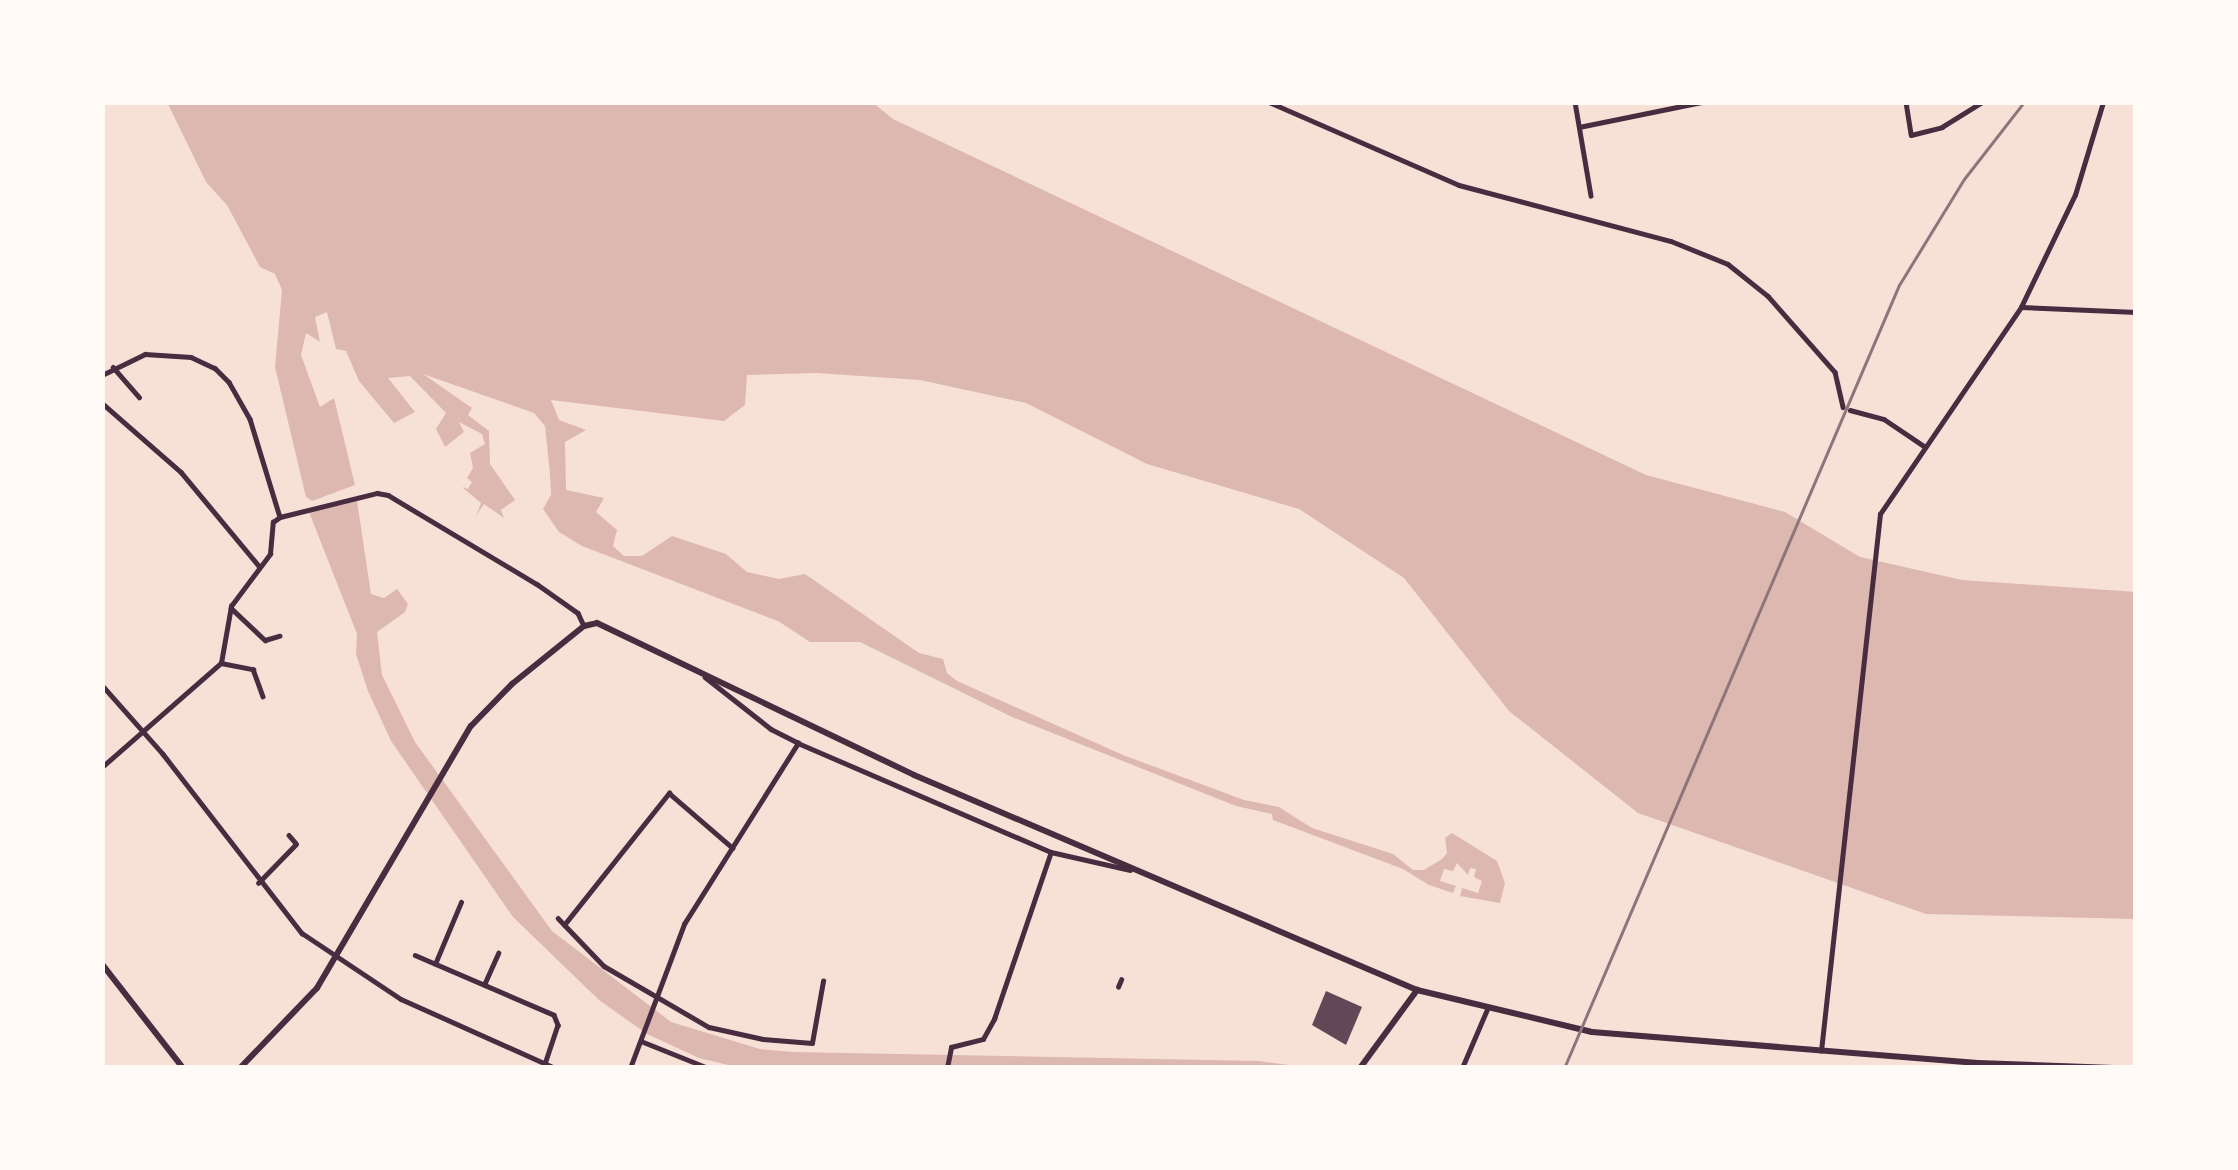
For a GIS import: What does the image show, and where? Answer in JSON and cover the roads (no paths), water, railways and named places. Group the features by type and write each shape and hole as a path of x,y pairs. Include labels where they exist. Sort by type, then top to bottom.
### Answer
{"street":[{"path":"1269,102 1460,185 1671,241 1728,264 1768,296 1835,372 1846,409 1884,419 1925,446"},
{"path":"1575,102 1592,196"},
{"path":"1580,127 1702,102"},
{"path":"1906,102 1911,135 1942,127 1982,102"},
{"path":"1821,1052 1880,514 2021,307 2075,195 2103,102"},
{"path":"2021,307 2136,312"},
{"path":"102,375 146,354 191,357 215,368 230,382 250,419 280,517"},
{"path":"113,367 139,397"},
{"path":"102,403 181,472 259,566"},
{"path":"102,767 221,663 231,608 270,554 273,523 280,517 377,493 397,500 537,584 578,613 584,626"},
{"path":"231,608 265,640 279,636"},
{"path":"240,1068 296,1014 335,958 444,770 500,694 584,626 615,628 807,727 1417,990 1592,1032 1821,1052 2114,1068"},
{"path":"221,663 253,669 263,696"},
{"path":"703,672 771,729 798,743 1051,852 1119,871 1136,869"},
{"path":"102,685 302,934 401,998 555,1068"},
{"path":"630,1068 684,924 798,743"},
{"path":"564,925 670,793 734,848"},
{"path":"259,884 296,844 289,836"},
{"path":"947,1068 951,1047 983,1039 994,1019 1051,852"},
{"path":"435,964 461,902"},
{"path":"557,918 604,966 655,1002 709,1027 763,1040 812,1043 823,981"},
{"path":"484,985 498,953"},
{"path":"415,956 558,1020 545,1064"},
{"path":"102,964 183,1068"},
{"path":"1360,1068 1417,990"},
{"path":"1462,1068 1488,1007"},
{"path":"640,1038 708,1068"}],"railway":[{"path":"1564,1068 1899,285 1964,179 2024,102"}]}
